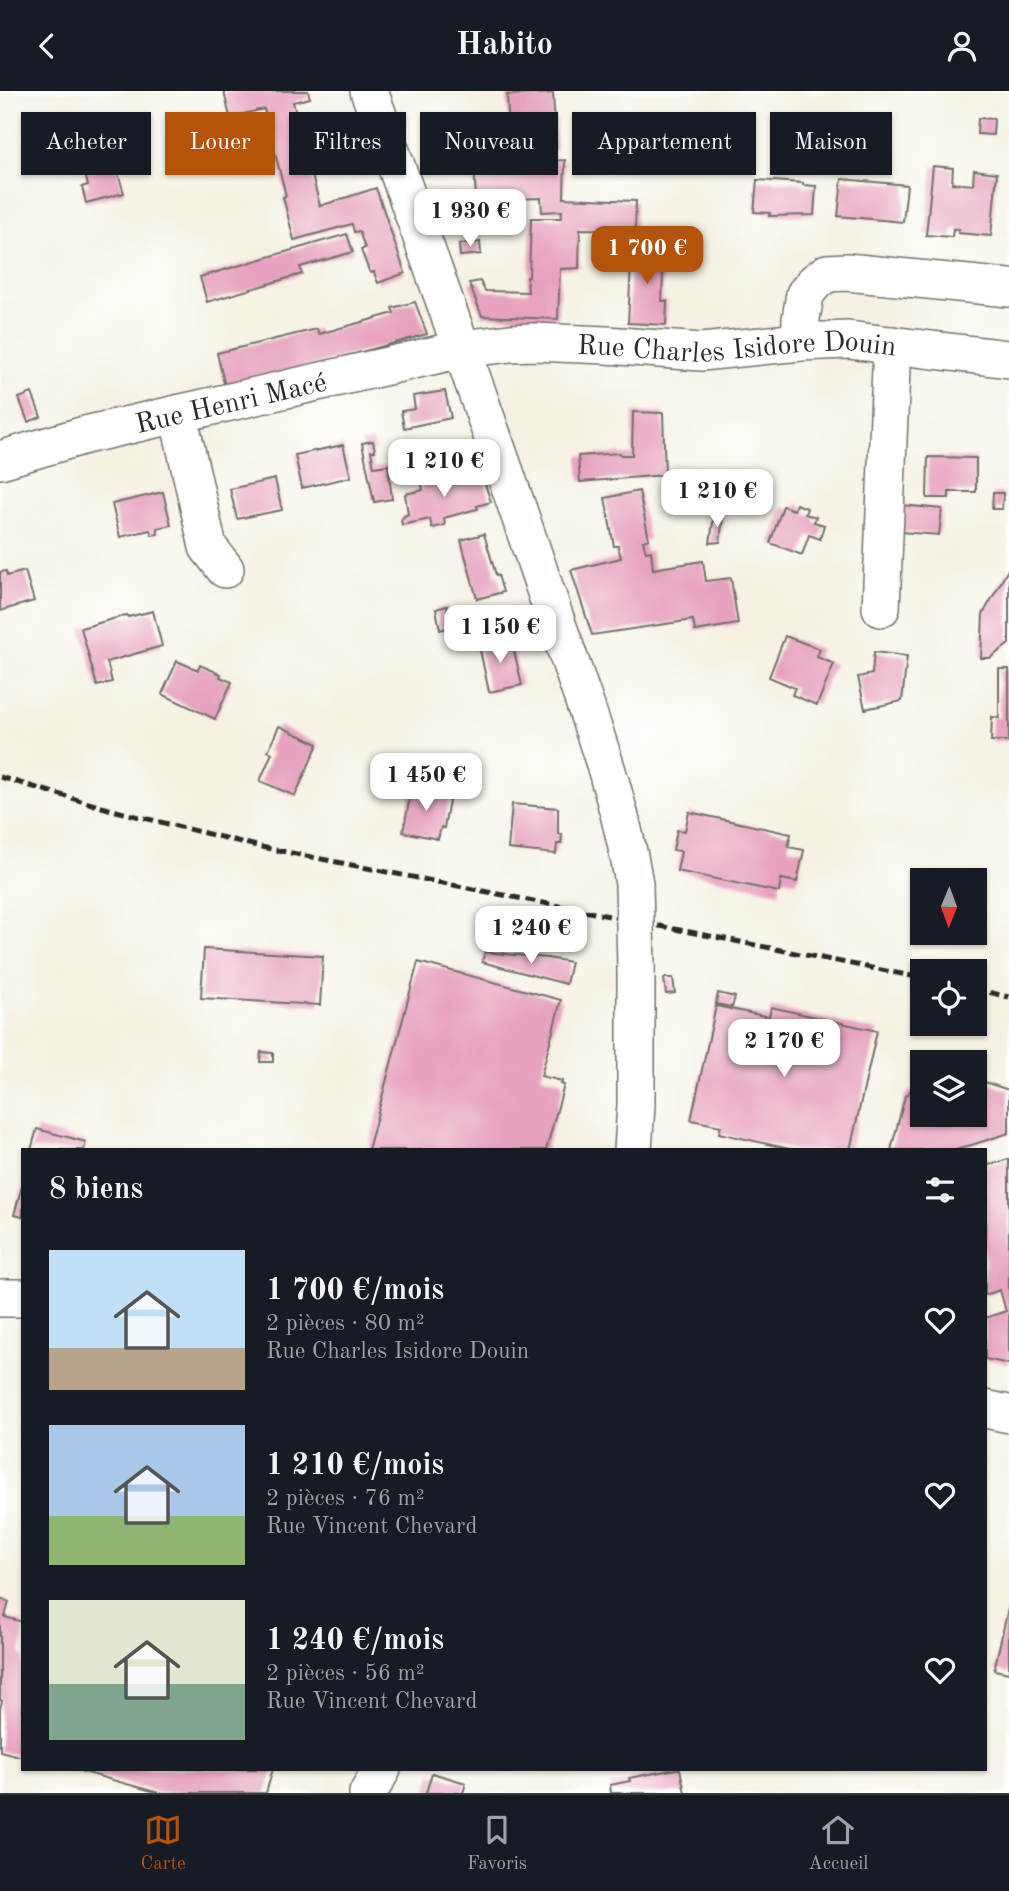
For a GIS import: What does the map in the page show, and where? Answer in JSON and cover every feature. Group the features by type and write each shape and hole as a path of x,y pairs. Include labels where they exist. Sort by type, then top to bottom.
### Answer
{"street":[{"path":"369,91 462,349 595,737 627,844 634,884 636,967 636,1105 633,1148"},
{"path":"800,342 805,294 827,273 847,272 1009,288"},
{"name":"Rue Charles Isidore Douin","path":"462,349 533,342 701,352 848,340 1009,359"},
{"path":"881,608 891,345"},
{"name":"Rue Henri Macé","path":"0,460 85,435 462,349"},
{"path":"178,414 213,564"},
{"path":"0,1298 21,1299"},
{"path":"987,1409 1009,1414"},
{"path":"368,1793 381,1771"}],"building":[{"path":"308,91 310,98 293,102 296,112 289,112 289,175 312,175 320,206 376,188 405,273 378,283 374,272 370,273 361,250 365,248 359,231 354,232 352,224 294,240 275,152 275,112 265,112 264,109 229,112 224,92"},
{"path":"553,93 554,112 508,112 507,95"},
{"path":"978,118 994,119 993,135 977,134"},
{"path":"558,160 565,160 564,198 636,201 635,230 580,229 579,268 560,269 558,319 482,316 469,283 480,281 485,291 528,292 531,218 561,218 562,211 542,212 541,198 513,199 514,213 477,215 475,175 558,175"},
{"path":"933,166 953,168 952,183 973,185 974,170 997,173 991,236 958,233 959,229 953,229 952,237 926,235"},
{"path":"85,175 119,175 124,193 86,203 82,187 88,185"},
{"path":"842,179 907,185 903,222 838,216"},
{"path":"757,180 816,186 814,215 769,216 770,213 754,212"},
{"path":"347,234 353,252 300,267 302,274 207,302 200,277"},
{"path":"480,242 481,254 460,256 459,244"},
{"path":"632,244 664,245 662,301 667,301 666,325 628,323"},
{"path":"415,302 427,334 225,387 217,353 317,329 319,334 394,313 392,308"},
{"path":"445,391 451,418 404,428 401,411 415,409 413,396"},
{"path":"32,393 41,417 28,422 19,398"},
{"path":"633,412 663,413 665,475 580,482 578,456 620,453 632,455"},
{"path":"373,441 375,451 371,451 374,467 388,465 392,499 374,502 362,443"},
{"path":"343,445 351,477 302,488 295,455"},
{"path":"928,457 976,458 976,492 949,492 949,498 927,498"},
{"path":"451,470 454,484 472,480 473,484 484,481 491,502 477,506 478,509 444,518 445,525 432,528 430,519 402,525 401,520 408,514 405,494 423,490 420,477"},
{"path":"275,479 282,510 237,519 230,489"},
{"path":"639,491 649,539 643,541 646,552 651,551 653,569 703,561 706,581 731,578 738,624 695,631 693,620 592,635 571,570 621,558 618,546 614,546 605,498"},
{"path":"163,492 171,525 157,528 158,534 152,535 150,530 120,537 112,504"},
{"path":"993,493 1003,493 1002,509 992,509"},
{"path":"796,504 807,508 805,514 816,517 814,522 824,525 820,539 809,535 802,555 770,543 783,506 794,510"},
{"path":"901,505 942,509 939,535 900,532"},
{"path":"714,515 723,516 720,542 710,543"},
{"path":"484,534 503,592 477,599 461,540"},
{"path":"1009,568 1009,644 990,658 981,658 983,614"},
{"path":"6,571 7,576 25,571 34,601 0,611 0,572"},
{"path":"447,606 451,627 440,630 436,609"},
{"path":"153,611 162,646 107,662 112,682 97,686 81,628"},
{"path":"785,636 820,649 817,657 834,664 817,705 792,695 795,688 769,677"},
{"path":"511,638 522,685 489,692 479,645"},
{"path":"874,652 907,656 902,701 865,709 858,677 872,674"},
{"path":"177,661 198,670 200,665 232,682 215,719 162,694"},
{"path":"999,669 1009,669 1009,741 991,741 992,717 999,718"},
{"path":"279,726 318,744 295,796 260,781 272,753 268,751"},
{"path":"412,787 450,795 444,828 441,827 438,839 403,832"},
{"path":"512,804 558,808 558,834 562,834 556,854 508,849"},
{"path":"689,812 791,834 788,847 804,850 797,882 781,879 779,892 677,871 681,851 673,850 677,830 685,831"},
{"path":"204,949 323,956 320,1005 201,998"},
{"path":"485,952 571,962 566,984 482,962"},
{"path":"418,962 561,1000 541,1076 562,1081 561,1084 564,1085 547,1148 369,1148"},
{"path":"664,978 673,978 675,993 666,994"},
{"path":"718,993 735,997 732,1007 716,1004"},
{"path":"716,1006 769,1017 771,1007 877,1031 850,1148 785,1148 719,1133 721,1126 691,1120"},
{"path":"261,1052 273,1053 273,1062 260,1062"},
{"path":"987,1083 1009,1090 1009,1133 962,1148 892,1148 905,1096 910,1092 910,1127 987,1127"},
{"path":"37,1129 86,1142 84,1148 32,1148"},
{"path":"1009,1159 1009,1364 987,1359 987,1317 1006,1311 1000,1290 987,1294 987,1165"},
{"path":"21,1190 21,1217 14,1215"},
{"path":"0,1598 9,1602 5,1617 21,1621 21,1756 0,1751"},
{"path":"1009,1609 1009,1673 994,1670"},
{"path":"80,1771 272,1771 266,1793 159,1793"},
{"path":"680,1771 685,1793 611,1793 610,1785 630,1781 629,1778"},
{"path":"432,1773 466,1783 463,1793 426,1793"}],"railway":[{"path":"0,777 112,810 261,847 910,976"},
{"path":"987,992 1009,997"}]}
